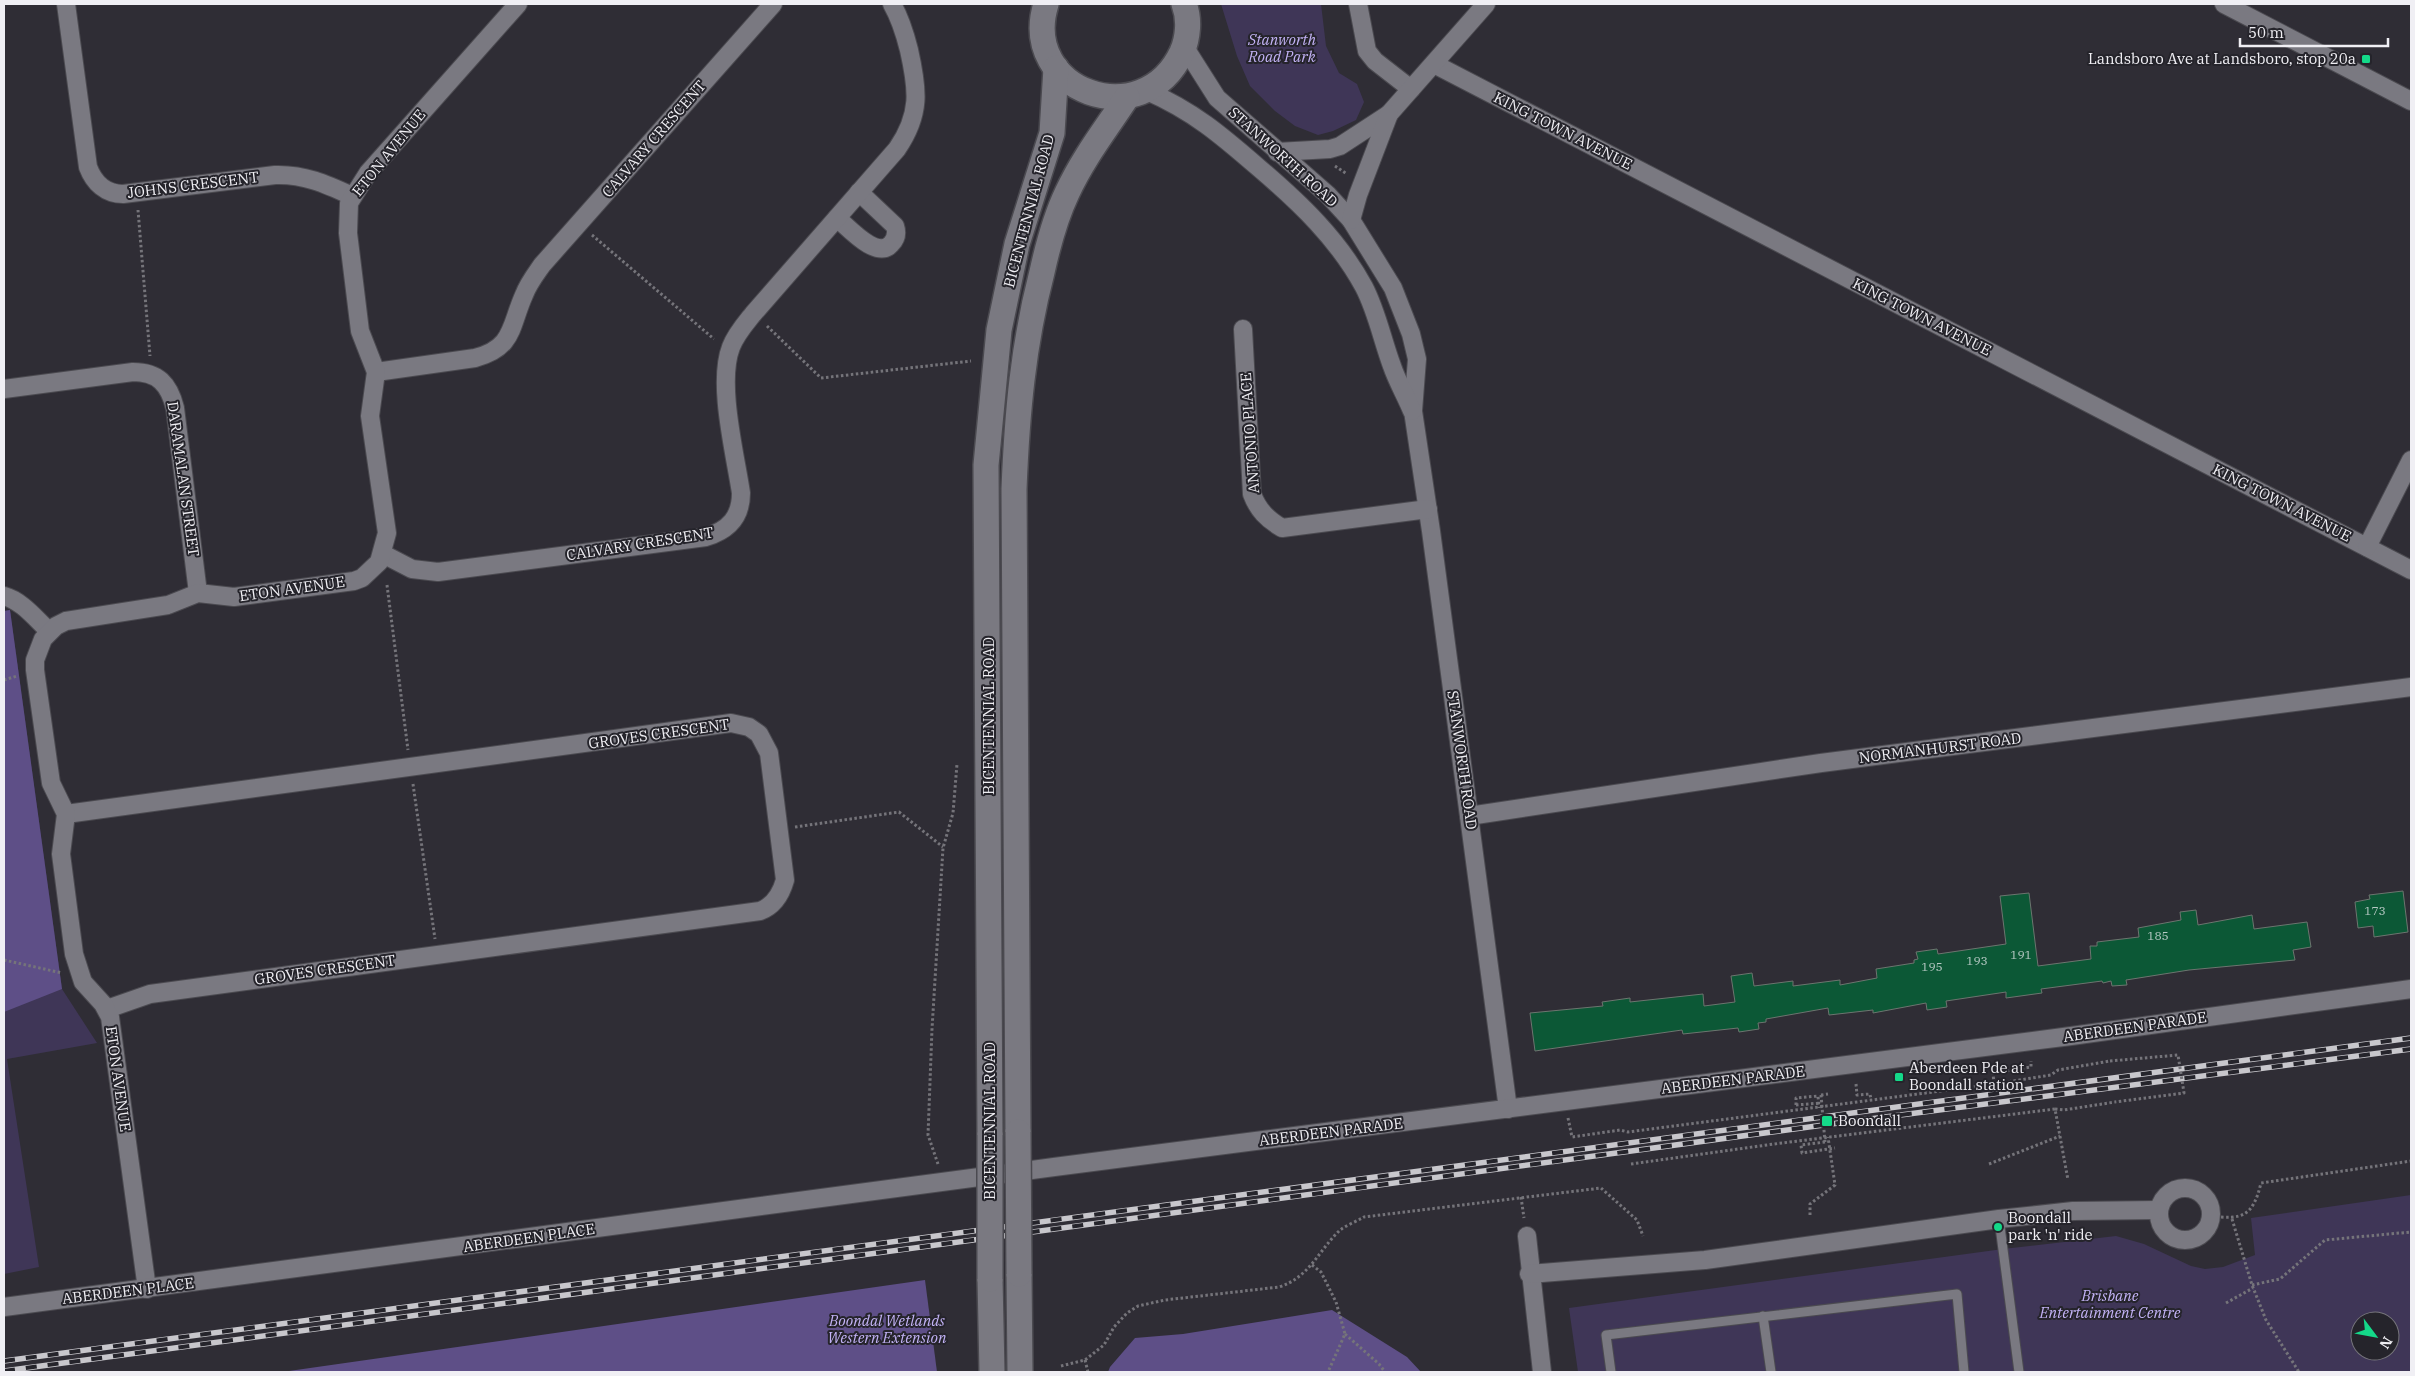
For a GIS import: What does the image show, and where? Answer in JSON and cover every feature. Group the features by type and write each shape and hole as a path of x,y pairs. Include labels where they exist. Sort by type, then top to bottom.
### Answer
{"main road":[{"name":"BICENTENNIAL ROAD","path":"1020,1372 1014,489 1017,415 1022,364 1032,308 1056,218 1066,194 1089,150 1137,94 1163,79 1176,64 1184,46 1188,27 1184,4"},
{"path":"1041,7 1042,33 1047,52 1056,68 1070,83 1087,93 1107,98 1137,94"},
{"name":"BICENTENNIAL ROAD","path":"992,1372 986,465 999,330 1018,244 1052,133 1056,68"}],"street":[{"name":"JOHNS CRESCENT","path":"66,4 88,167 92,177 106,190 114,194 292,174 310,177 352,196"},
{"name":"ETON AVENUE","path":"198,592 234,597 354,581 362,578 372,570 383,554 387,533 370,416 376,372 360,331 348,233 349,203 368,174 518,4"},
{"name":"CALVARY CRESCENT","path":"376,372 475,358 497,348 513,331 523,296 542,265 773,4"},
{"name":"CALVARY CRESCENT","path":"383,554 412,569 438,572 706,537 720,533 737,516 741,506 741,493 725,385 726,364 731,347 739,331 753,314 907,134 916,107 917,92 905,34 892,4"},
{"path":"1358,4 1365,44 1370,56 1411,89"},
{"path":"1277,152 1330,149 1340,146 1390,114 1486,4"},
{"path":"2224,4 2411,101"},
{"name":"STANWORTH ROAD","path":"1184,46 1217,98 1328,195 1351,220 1393,288 1411,334 1417,359 1412,411"},
{"name":"KING TOWN AVENUE","path":"1434,64 2411,570"},
{"name":"STANWORTH ROAD","path":"1137,94 1184,108 1215,130 1290,194 1324,229 1351,264 1365,288 1377,316 1392,365 1412,411 1428,509 1508,1109"},
{"path":"1351,220 1358,195 1390,114"},
{"path":"837,218 878,249 883,249 892,243 896,232 895,226 859,192"},
{"name":"ANTONIO PLACE","path":"1243,329 1252,494 1256,505 1263,514 1282,528 1428,509"},
{"path":"4,389 133,372 149,373"},
{"name":"DARAMALAN STREET","path":"149,373 157,376 169,388 175,408 198,592"},
{"path":"2367,547 2411,460"},
{"path":"66,814 52,782 35,670 38,649 49,631 56,626 78,618 168,605 198,592"},
{"path":"4,596 15,599 49,631"},
{"name":"NORMANHURST ROAD","path":"1470,816 1821,763 2411,687"},
{"name":"GROVES CRESCENT","path":"66,814 731,724 749,727 765,742 769,753 785,880 783,888 768,908 760,911 150,994 107,1010"},
{"name":"ETON AVENUE","path":"66,814 61,854 74,954 83,982 107,1010 111,1028 147,1289"},
{"name":"ABERDEEN PARADE","path":"1054,1167 2071,1036 2411,988"},
{"name":"ABERDEEN PLACE","path":"4,1307 1054,1167"},
{"path":"2192,1188 2207,1198 2211,1216 2205,1231 2198,1237 2182,1240 2166,1233 2161,1227 2158,1210 2167,1194 2174,1189 2192,1188"},
{"path":"1529,1274 1706,1260 1999,1219 2074,1211 2158,1210"},
{"path":"1526,1236 1542,1372"}],"lane":[{"path":"1999,1219 2019,1372"},
{"path":"1611,1372 1606,1335 1957,1294 1964,1372"},
{"path":"1763,1316 1771,1372"}],"path":[{"path":"136,192 150,351 149,373"},
{"path":"579,223 702,331 731,347"},
{"path":"753,314 821,378 971,361"},
{"path":"387,585 409,758"},
{"path":"938,1164 928,1134 943,848 953,813 957,764"},
{"path":"412,776 437,954"},
{"path":"780,829 899,812 943,848"},
{"path":"4,960 57,972 80,975"},
{"path":"1565,1102 1572,1137 1620,1130 1628,1132 1819,1108 1994,1084 2110,1061 2178,1055 2184,1093 2064,1110 1828,1137 1631,1164"},
{"path":"1994,1084 1993,1073 2031,1068 2031,1061"},
{"path":"1856,1084 1858,1095 1870,1094 1870,1100"},
{"path":"1828,1094 1821,1095 1825,1142 1801,1145 1802,1153 1835,1148"},
{"path":"1819,1108 1818,1096 1796,1098 1796,1105 1821,1103"},
{"path":"2055,1110 2068,1180"},
{"path":"1989,1164 2060,1136"},
{"path":"1810,1215 1810,1204 1835,1185 1828,1137"},
{"path":"2211,1216 2232,1219 2252,1208 2260,1183 2411,1160"},
{"path":"1061,1366 1085,1360 1104,1345 1114,1327 1126,1313 1138,1306 1165,1300 1279,1287 1292,1283 1312,1265 1342,1229 1364,1217 1601,1188 1637,1220 1643,1236"},
{"path":"2232,1219 2252,1286 2266,1320 2299,1372"},
{"path":"2226,1303 2252,1286 2280,1279 2325,1240 2411,1232"},
{"path":"1312,1265 1321,1272 1336,1302 1344,1334 1379,1364 1385,1372"},
{"path":"1328,1372 1344,1334"},
{"path":"1085,1360 1088,1372"}],"green space":[{"name":"Stanworth Road Park","path":"1221,4 1321,4 1326,46 1339,73 1357,84 1364,102 1356,120 1333,131 1318,135 1295,126 1275,111 1250,86 1237,56"},
{"path":"10,610 62,989 97,1043 7,1059 39,1267 4,1274 4,611"},
{"path":"10,610 62,989 4,1012 4,611"},
{"name":"Brisbane Entertainment Centre","path":"2411,1195 2411,1372 1578,1372 1569,1308 2003,1249 2116,1236 2144,1244 2191,1266 2205,1269 2223,1267 2255,1255 2251,1218"},
{"name":"Boondal Wetlands Western Extension","path":"925,1280 937,1372 282,1372"},
{"path":"1332,1310 1407,1357 1421,1372 1108,1372 1110,1367 1135,1338 1183,1334"}],"building":[{"path":"2403,891 2408,932 2374,937 2373,926 2358,928 2355,902 2370,899 2369,895"},
{"path":"2029,893 2038,966 2091,959 2090,946 2097,946 2097,942 2139,937 2138,928 2181,920 2180,912 2196,910 2198,925 2252,915 2254,929 2307,922 2311,947 2293,950 2295,960 2189,970 2126,980 2127,985 2112,986 2111,981 2103,983 2102,981 2041,989 2042,993 2006,998 2006,992 1946,1001 1947,1007 1927,1010 1926,1003 1873,1013 1873,1010 1829,1015 1828,1008 1766,1019 1766,1022 1758,1023 1759,1029 1739,1032 1738,1028 1683,1034 1682,1030 1535,1051 1530,1013 1603,1006 1602,1002 1630,998 1630,1002 1703,994 1704,1006 1735,1002 1731,976 1752,973 1754,986 1793,981 1793,986 1840,980 1840,985 1877,978 1876,969 1914,963 1914,960 1918,959 1916,952 1937,949 1938,954 2006,944 2000,896"}],"railway":[{"path":"4,1361 2411,1038"},
{"path":"4,1371 1831,1124 2411,1049"}],"place":[{"name":"Landsboro Ave at Landsboro, stop 20a","path":"2366,59"},
{"name":"Aberdeen Pde at Boondall station","path":"1899,1077"},
{"name":"Boondall","path":"1827,1121"},
{"name":"Boondall park 'n' ride","path":"1998,1227"}]}
